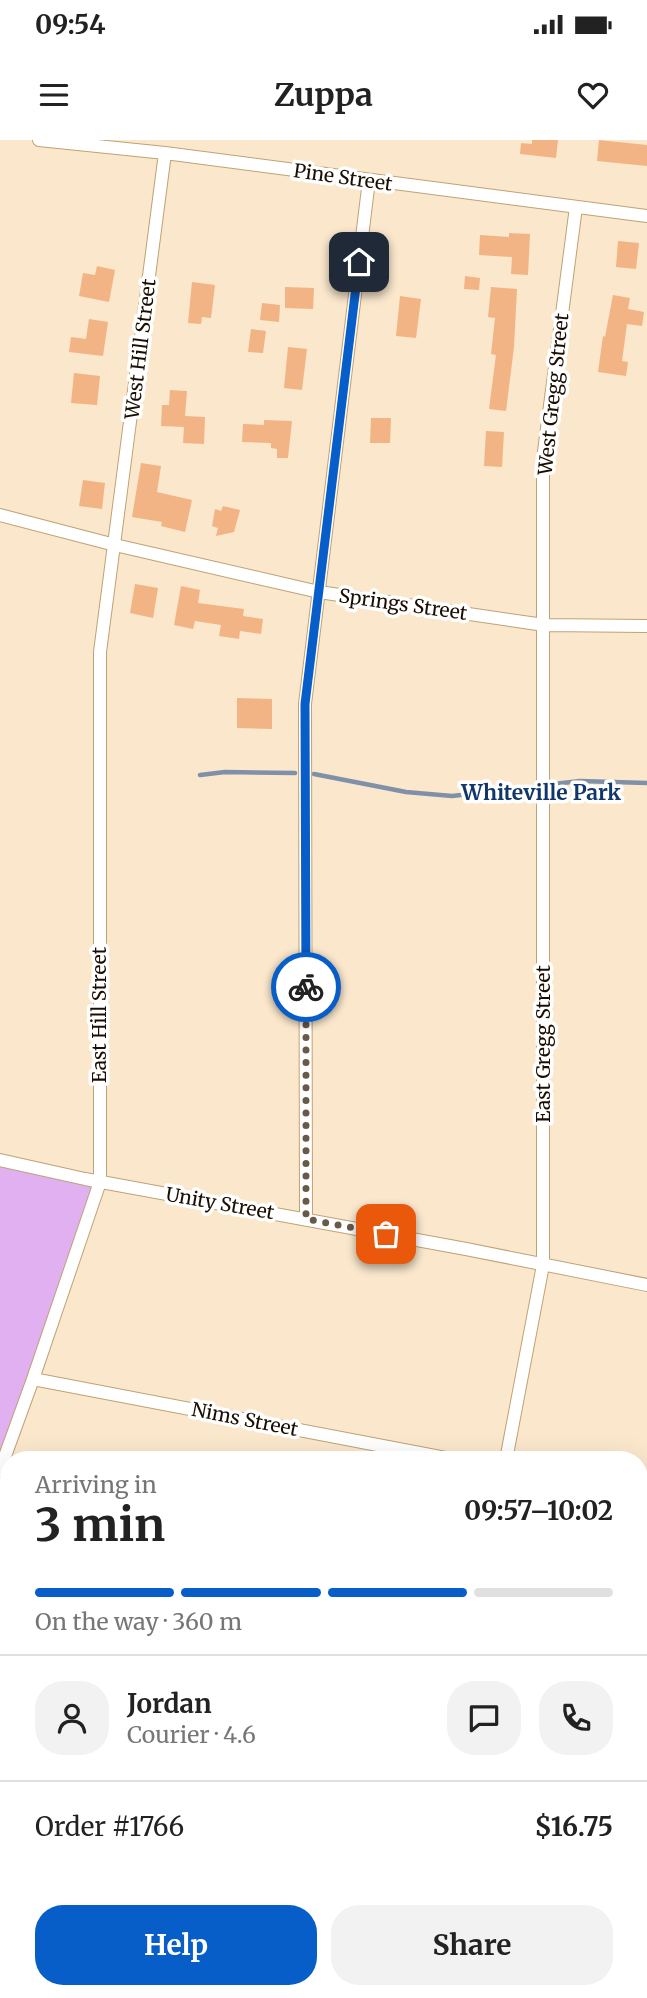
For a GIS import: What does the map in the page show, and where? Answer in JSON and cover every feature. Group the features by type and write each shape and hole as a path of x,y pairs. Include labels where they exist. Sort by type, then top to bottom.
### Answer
{"street":[{"name":"Pine Street","path":"38,140 165,153 647,216"},
{"name":"West Hill Street","path":"115,545 165,153"},
{"path":"306,1219 305,704 369,180"},
{"name":"West Gregg Street","path":"544,625 543,459 576,207"},
{"name":"Springs Street","path":"0,515 115,545 319,592 544,625 647,626"},
{"name":"East Hill Street","path":"7,1451 100,1182 100,652 115,545"},
{"name":"East Gregg Street","path":"508,1451 543,1265 544,625"},
{"name":"Unity Street","path":"0,1160 100,1182 647,1285"},
{"name":"Nims Street","path":"33,1379 409,1451"}],"shaded area":[{"path":"0,1162 97,1183 4,1451 0,1451"}],"building":[{"path":"532,140 558,140 556,158 520,154 521,143 532,144"},
{"path":"599,140 647,145 647,166 597,161"},
{"path":"509,233 530,234 528,275 511,274 512,257 479,255 480,235 509,237"},
{"path":"618,241 639,243 636,269 616,267"},
{"path":"97,266 115,270 109,302 79,296 83,273 95,275"},
{"path":"465,276 480,278 479,290 464,289"},
{"path":"192,282 215,285 211,318 202,317 201,324 188,323"},
{"path":"285,287 314,288 313,309 285,308"},
{"path":"491,287 517,289 514,347 506,411 489,409 496,355 491,354 495,318 488,317"},
{"path":"613,295 630,298 628,309 644,312 642,326 627,324 622,361 628,362 626,376 598,372"},
{"path":"400,296 421,299 416,338 396,336"},
{"path":"262,303 280,305 279,322 260,320"},
{"path":"89,319 108,322 103,356 69,352 71,337 86,339"},
{"path":"251,329 266,331 263,353 248,352"},
{"path":"288,347 307,349 302,390 284,388"},
{"path":"74,373 100,376 97,405 71,403"},
{"path":"170,390 187,391 185,416 205,417 204,444 183,443 184,427 161,426 162,405 169,405"},
{"path":"371,418 391,418 390,443 370,443"},
{"path":"264,420 292,421 288,458 277,458 277,449 271,448 271,443 242,442 243,424 264,425"},
{"path":"486,431 504,432 502,467 484,466"},
{"path":"141,463 161,466 157,492 192,500 185,532 161,526 162,522 132,517"},
{"path":"83,480 105,483 102,509 79,506"},
{"path":"223,506 240,510 234,532 216,536 218,528 212,526 215,509 221,511"},
{"path":"135,584 158,588 153,618 130,613"},
{"path":"181,586 200,590 198,603 244,609 243,616 263,619 261,634 240,631 239,639 219,636 221,625 195,621 193,629 174,625"},
{"path":"237,698 272,699 272,729 237,728"}],"waterway":[{"path":"200,775 225,772 295,773"},
{"path":"314,774 406,792 452,796 533,787"},
{"path":"554,784 580,781 647,783"}],"way so far":[{"path":"306,987 306,1219 386,1234"}],"district":[{"name":"Whiteville Park","path":"541,792"}],"route":[{"path":"306,987 305,704 359,262"}]}
